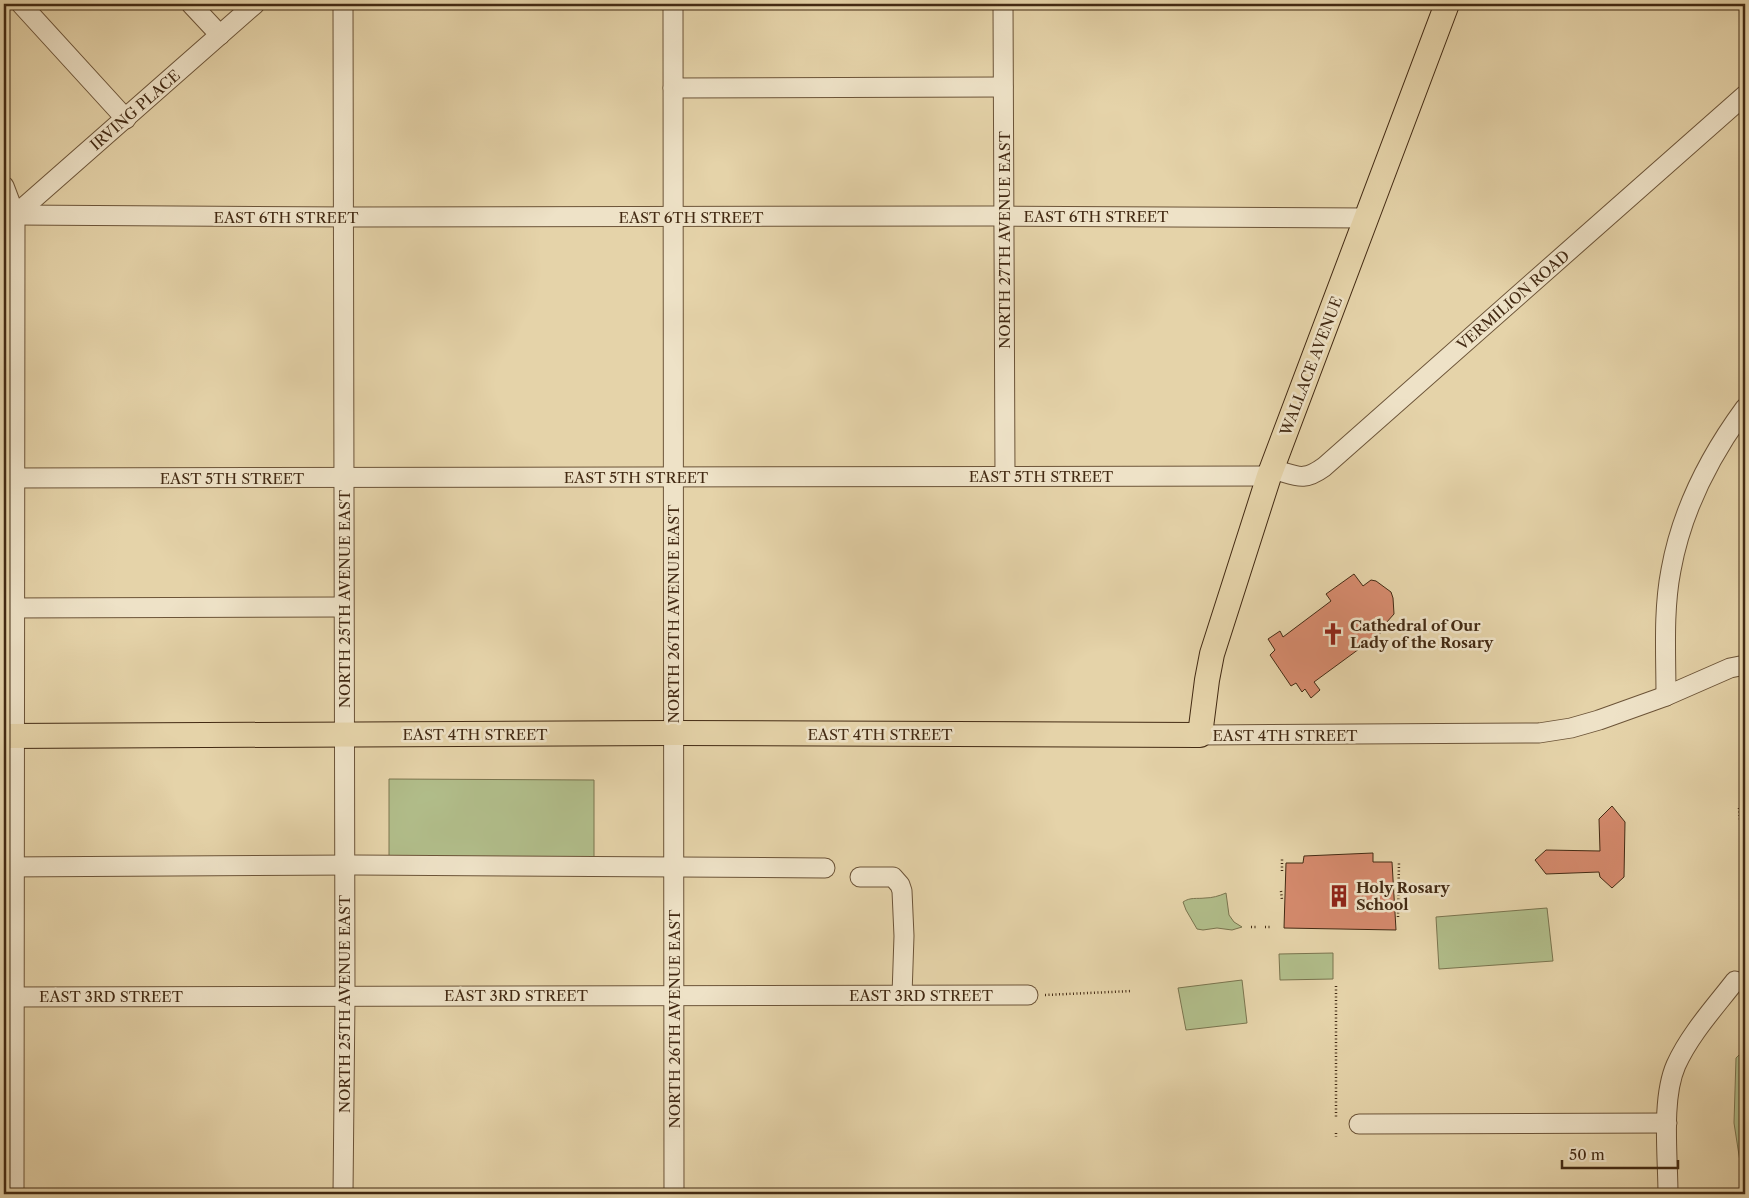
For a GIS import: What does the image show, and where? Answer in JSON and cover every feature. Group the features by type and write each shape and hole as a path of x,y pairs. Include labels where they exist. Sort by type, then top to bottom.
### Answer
{"main road":[{"name":"WALLACE AVENUE","path":"1200,735 1212,654 1271,473 1447,4"},
{"name":"EAST 4TH STREET","path":"9,736 674,733 1200,735"}],"street":[{"path":"22,4 126,119"},
{"path":"191,4 220,36"},
{"name":"IRVING PLACE","path":"15,216 255,4"},
{"name":"NORTH 25TH AVENUE EAST","path":"343,4 344,1194"},
{"name":"NORTH 26TH AVENUE EAST","path":"673,4 674,1194"},
{"name":"NORTH 27TH AVENUE EAST","path":"1003,4 1005,476"},
{"path":"673,88 1003,86"},
{"name":"VERMILION ROAD","path":"1271,473 1304,478 1315,474 1324,467 1745,96"},
{"path":"4,186 15,216 10,478 8,997 9,1125 14,1194"},
{"name":"EAST 6TH STREET","path":"15,216 1366,218"},
{"path":"1666,696 1666,618 1671,570 1682,523 1702,474 1745,408"},
{"name":"EAST 5TH STREET","path":"10,478 1005,476 1271,473"},
{"path":"9,608 343,607"},
{"name":"EAST 4TH STREET","path":"1200,735 1539,733 1572,728 1599,720 1666,696 1723,671 1745,665"},
{"path":"9,867 344,865 825,868"},
{"path":"860,877 892,877 900,885 904,936 902,995"},
{"path":"1668,1194 1667,1123 1669,1093 1677,1064 1693,1037 1736,981"},
{"name":"EAST 3RD STREET","path":"8,997 1028,996"},
{"path":"1359,1124 1667,1123"}],"path":[{"path":"1739,808 1740,820"},
{"path":"1282,858 1282,871"},
{"path":"1398,917 1399,862"},
{"path":"1281,890 1282,900"},
{"path":"1251,927 1258,927"},
{"path":"1265,927 1271,927"},
{"path":"1336,986 1336,1118"},
{"path":"1028,996 1132,991"}],"green space":[{"path":"389,779 594,780 594,862 389,860"},
{"path":"1226,893 1229,915 1234,922 1242,927 1232,930 1217,928 1197,929 1183,902"},
{"path":"1547,908 1553,961 1439,969 1436,917"},
{"path":"1333,953 1333,979 1280,980 1279,954"},
{"path":"1242,980 1247,1023 1186,1030 1178,988"},
{"path":"1745,1049 1745,1194 1734,1123 1736,1058"}],"building":[{"name":"Cathedral of Our Lady of the Rosary","path":"1354,574 1363,586 1371,580 1376,581 1391,592 1394,614 1386,623 1389,627 1314,682 1320,690 1311,698 1305,689 1302,692 1296,683 1291,686 1270,655 1275,650 1268,639 1280,631 1283,637 1331,601 1326,594"},
{"path":"1742,796 1745,796 1745,932 1742,932"},
{"path":"1612,806 1625,822 1624,877 1612,888 1600,877 1599,872 1546,874 1535,860 1546,850 1600,851 1599,819"},
{"name":"Holy Rosary School","path":"1373,853 1373,862 1392,862 1396,930 1284,928 1286,863 1303,863 1304,856"}],"place":[{"name":"Cathedral of Our Lady of the Rosary","path":"1333,634"},
{"name":"Holy Rosary School","path":"1339,896"}]}
